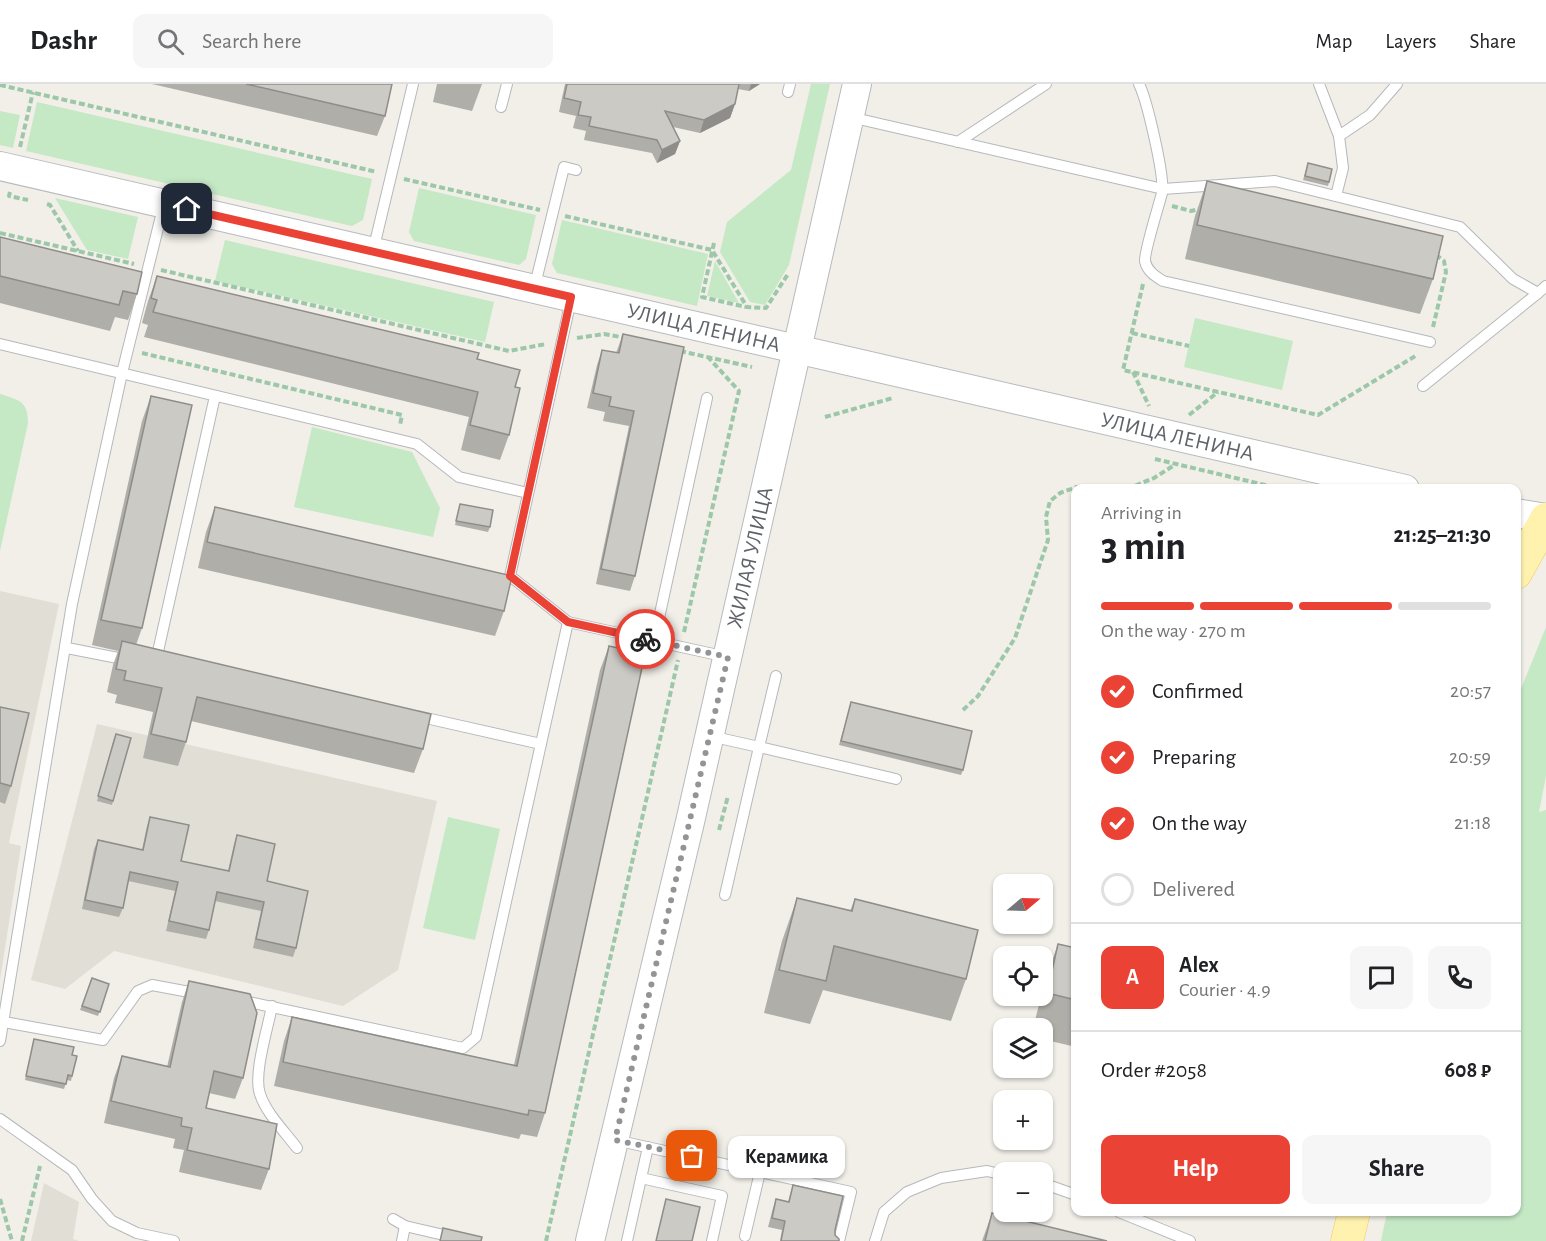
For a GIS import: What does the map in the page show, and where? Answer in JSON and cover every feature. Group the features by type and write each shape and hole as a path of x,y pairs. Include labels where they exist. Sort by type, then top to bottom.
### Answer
{"main road":[{"name":"ЖИЛАЯ УЛИЦА","path":"590,1241 728,657 857,84"},
{"name":"УЛИЦА ЛЕНИНА","path":"0,166 1383,484"},
{"path":"1521,514 1546,519 1521,564"},
{"path":"1347,1241 1353,1216"}],"lane":[{"path":"373,252 413,84"},
{"path":"501,107 507,84"},
{"path":"958,142 1046,84"},
{"path":"1139,84 1143,91 1154,136 1163,189 1145,260 1151,273 1163,281 1430,342"},
{"path":"1318,84 1339,136 1343,168 1336,196"},
{"path":"1339,136 1370,115 1397,84"},
{"path":"850,117 1163,189 1275,181 1336,196 1460,227 1513,279 1542,289"},
{"path":"533,289 564,167 576,170"},
{"path":"0,1041 67,648 72,604 122,373 164,204"},
{"path":"1423,386 1542,289"},
{"path":"571,297 510,576 568,622 728,657"},
{"path":"0,344 417,444 459,477 528,493"},
{"path":"148,659 215,396"},
{"path":"654,641 707,398"},
{"path":"228,999 272,1006 463,1048 476,1038 568,622"},
{"path":"67,648 180,661"},
{"path":"725,895 776,676"},
{"path":"401,712 541,744"},
{"path":"710,735 896,779"},
{"path":"4,1022 103,1040 138,991 152,985 207,995"},
{"path":"272,1006 257,1077 259,1092 264,1103 297,1148"},
{"path":"0,1119 72,1170 92,1199 112,1221 137,1233 174,1241"},
{"path":"615,1140 851,1192 839,1241"},
{"path":"692,1156 695,1144"},
{"path":"627,1241 648,1147"},
{"path":"746,1236 760,1172"},
{"path":"875,1241 884,1212 907,1192 941,1178 993,1173"},
{"path":"641,1178 722,1196 712,1241"},
{"path":"1053,1187 1071,1193"},
{"path":"1129,1216 1190,1241"},
{"path":"393,1219 405,1226 470,1241"},
{"path":"402,1241 405,1226"}],"path":[{"path":"1160,203 1191,211 1202,208"},
{"path":"0,233 509,351 604,333 627,339"},
{"path":"714,243 702,297 747,308"},
{"path":"1148,265 1123,370 1318,415 1428,348 1446,272 1444,261 1436,254 1425,252"},
{"path":"1132,333 1189,346"},
{"path":"128,349 402,415 396,439"},
{"path":"673,349 752,367"},
{"path":"546,1241 739,391 708,357"},
{"path":"1133,372 1149,406 1159,408"},
{"path":"1179,413 1189,415 1219,392"},
{"path":"825,417 895,397"},
{"path":"1154,459 1261,484"},
{"path":"1139,484 1176,464"},
{"path":"963,710 978,696 1015,638 1048,540 1046,517 1050,501 1060,492 1071,489"},
{"path":"719,830 728,796"},
{"path":"22,1241 41,1162"},
{"path":"0,1199 12,1241"}],"shaded area":[{"path":"0,591 59,604 9,843 21,846 0,980"},
{"path":"97,724 437,801 398,970 343,1006 114,951 65,989 31,980"},
{"path":"44,1183 79,1202 73,1239 79,1241 31,1241"}],"green space":[{"path":"811,84 830,84 789,265 765,305 750,302 720,252 727,222 791,170"},
{"path":"37,102 372,179 363,220 352,226 26,151"},
{"path":"0,111 20,115 13,148 0,145"},
{"path":"419,188 536,215 526,259 519,265 414,241 409,232"},
{"path":"55,198 138,217 128,259 87,250"},
{"path":"562,220 708,254 697,306 557,273 552,264"},
{"path":"225,240 494,302 485,342 215,281"},
{"path":"715,261 739,303 707,296"},
{"path":"1195,318 1293,341 1282,390 1184,367"},
{"path":"0,394 21,402 28,416 28,423 0,551"},
{"path":"312,427 412,452 440,508 433,537 294,507"},
{"path":"1546,627 1546,776 1539,812 1546,810 1546,1241 1381,1241 1386,1216 1521,1216 1521,689"},
{"path":"448,817 500,829 475,940 423,928"}],"building":[{"path":"246,84 392,84 385,116"},
{"path":"567,84 739,84 735,104 704,120 665,111 680,141 662,150 657,140 589,126 591,117 578,115 581,102 564,98"},
{"path":"1308,163 1332,169 1329,182 1305,176"},
{"path":"1207,181 1443,236 1433,279 1197,225"},
{"path":"0,237 142,272 137,294 123,291 119,305 0,276"},
{"path":"157,276 479,353 477,359 520,370 515,387 520,388 509,435 470,425 478,392 153,312 157,300 151,298"},
{"path":"623,334 684,347 635,576 601,569 634,411 609,406 611,397 593,393 602,350 619,353"},
{"path":"151,396 192,405 142,628 101,620"},
{"path":"460,504 493,510 490,527 456,521"},
{"path":"215,507 512,576 504,611 207,542"},
{"path":"122,641 431,714 423,749 197,697 186,742 151,734 162,688 124,680 126,671 116,669"},
{"path":"609,646 645,654 545,1113 529,1110 528,1115 283,1062 292,1017 517,1066"},
{"path":"851,702 972,731 963,770 841,741"},
{"path":"0,707 29,713 11,786 0,783"},
{"path":"116,734 131,738 113,801 98,796"},
{"path":"150,817 189,825 181,861 229,871 237,835 275,844 267,881 308,891 296,948 256,939 264,902 217,892 209,930 169,921 178,882 130,872 123,908 85,900 98,840 143,850"},
{"path":"797,898 852,911 855,899 978,930 966,979 834,946 826,981 779,970"},
{"path":"1058,944 1071,947 1071,999 1053,994 1053,966"},
{"path":"92,978 109,984 100,1012 82,1006"},
{"path":"189,981 250,994 257,1013 243,1078 214,1071 206,1108 277,1124 269,1169 187,1150 192,1128 181,1126 182,1118 111,1101 122,1056 170,1067"},
{"path":"34,1039 74,1047 72,1055 77,1056 72,1076 68,1075 66,1084 26,1076"},
{"path":"793,1185 843,1196 835,1230 839,1241 781,1241 785,1221 772,1218 776,1199 789,1202"},
{"path":"666,1199 700,1207 692,1241 656,1241"},
{"path":"992,1213 993,1222 1029,1222 1107,1241 985,1241"},
{"path":"443,1228 482,1237 481,1241 440,1241"}],"way so far":[{"path":"645,639 728,657 615,1140 692,1156"}],"place":[{"name":"Керамика","path":"692,1156"}],"route":[{"path":"187,209 571,297 510,576 568,622 645,639"}]}
